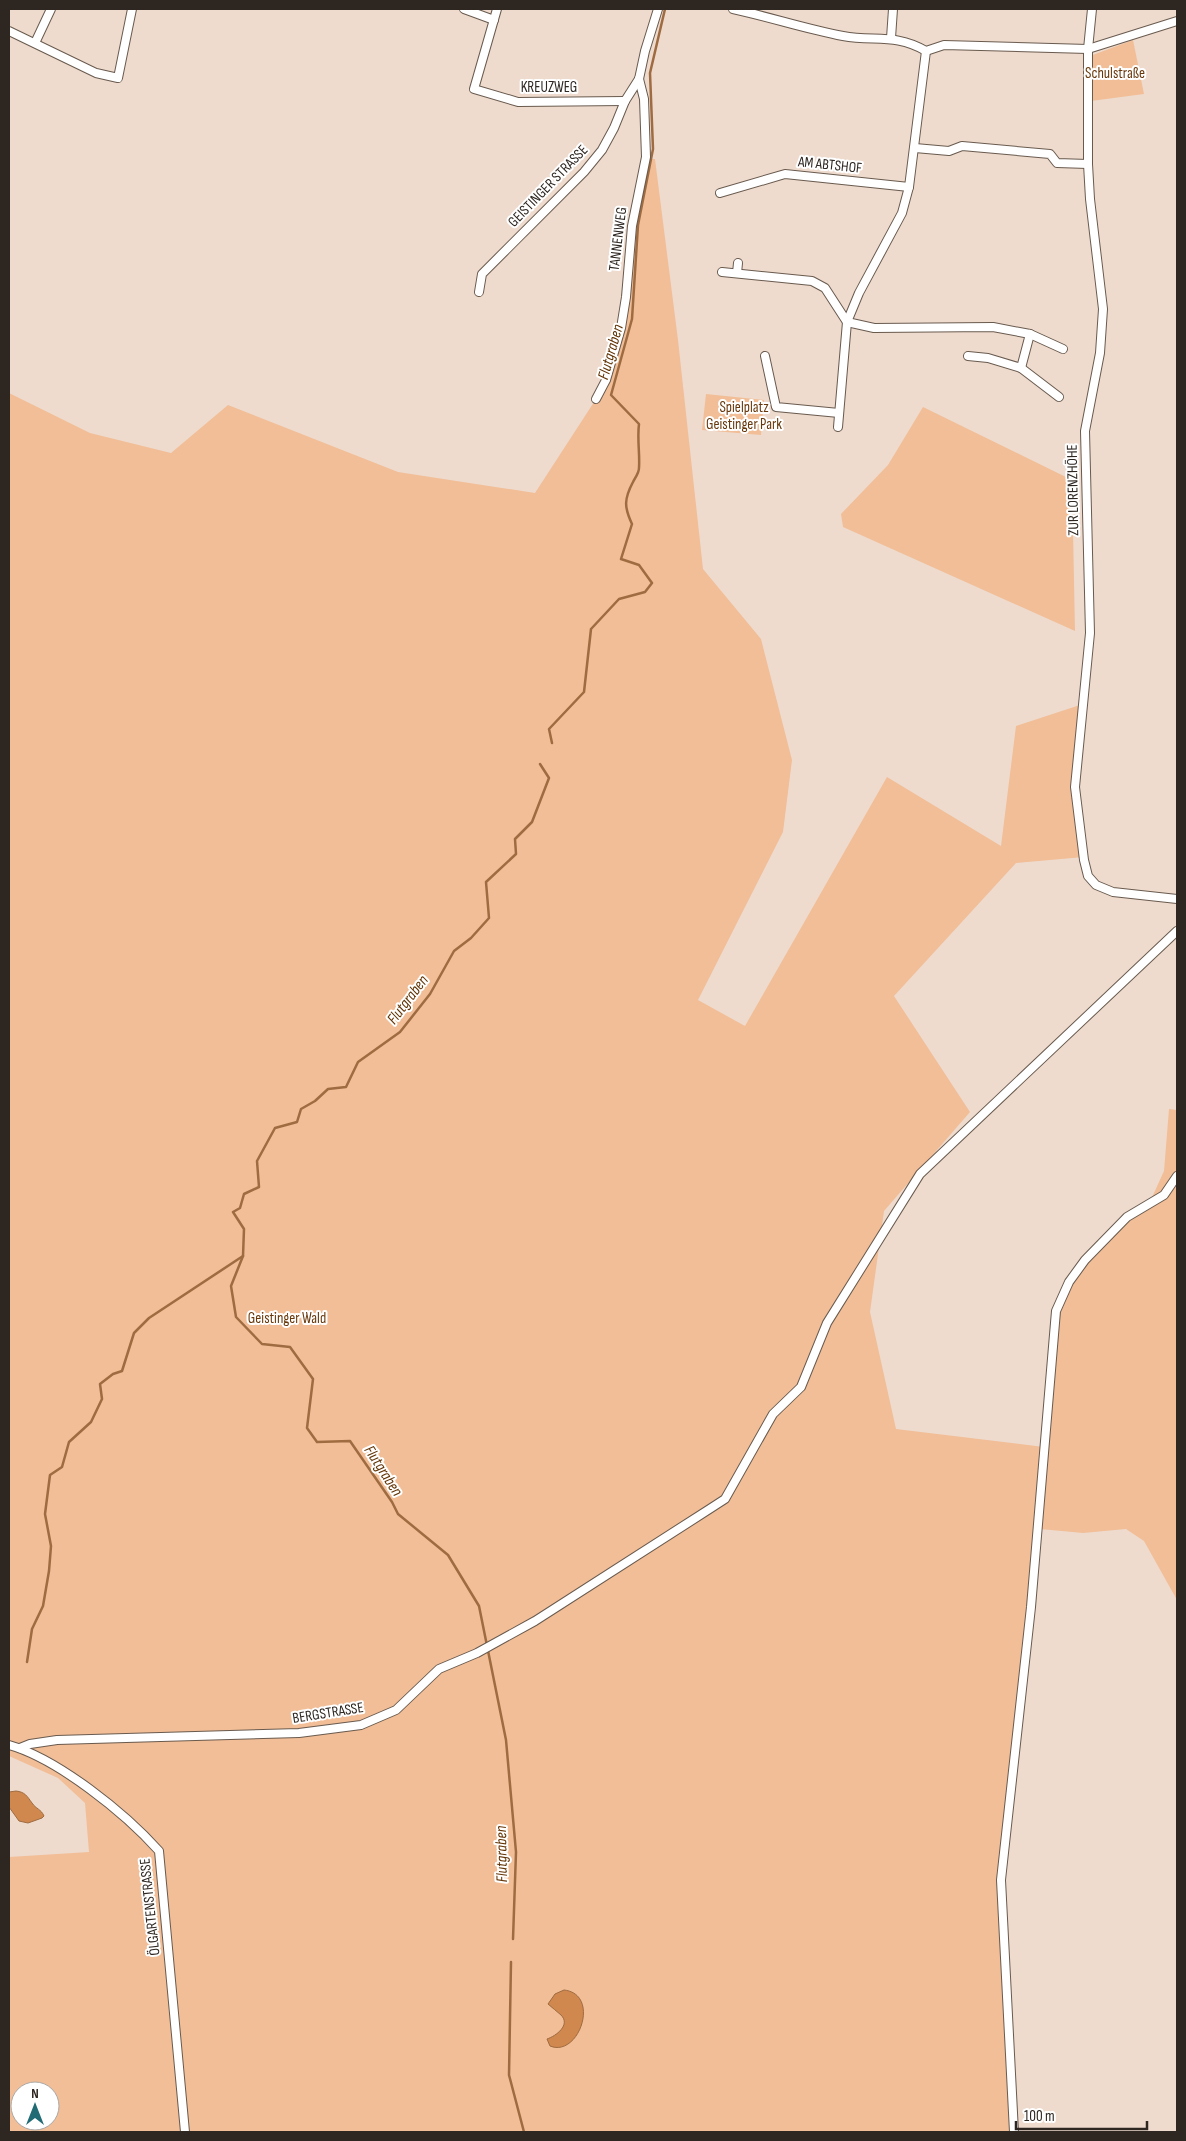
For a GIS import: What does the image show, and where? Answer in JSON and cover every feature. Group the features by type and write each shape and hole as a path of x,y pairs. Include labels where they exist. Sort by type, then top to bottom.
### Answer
{"street":[{"path":"34,43 51,9"},
{"path":"9,31 96,73 118,78 132,9"},
{"path":"464,9 494,20 497,9"},
{"name":"GEISTINGER STRASSE","path":"479,292 482,274 584,172 602,150 614,128 625,100 639,79 645,51 658,9"},
{"path":"735,9 846,36 891,38 911,42 926,51 944,45 1088,49 1177,21"},
{"path":"891,38 893,9"},
{"name":"ZUR LORENZHÖHE","path":"1092,9 1088,49 1088,164 1090,199 1103,309 1100,352 1085,431 1090,633 1075,787 1084,860 1088,876 1096,885 1112,892 1177,899"},
{"name":"KREUZWEG","path":"494,20 474,89 518,102 625,100"},
{"path":"838,428 847,322 859,293 902,213 909,187 915,148 921,76 926,51"},
{"name":"TANNENWEG","path":"596,399 606,380 621,328 626,297 632,226 646,157 644,99 639,79"},
{"path":"915,148 949,151 962,146 1050,154 1058,163 1088,164"},
{"name":"AM ABTSHOF","path":"720,193 785,174 909,187"},
{"path":"737,273 738,262"},
{"path":"722,272 812,281 825,288 847,322 874,328 993,327 1030,334 1064,349"},
{"path":"1021,368 1030,334"},
{"path":"765,356 776,407 839,413"},
{"path":"968,356 988,358 1021,368 1059,397"},
{"name":"BERGSTRASSE","path":"20,1748 30,1744 57,1740 299,1733 361,1725 396,1710 439,1668 477,1653 535,1621 725,1498 773,1414 801,1387 827,1323 920,1174 1177,931"},
{"path":"1014,2132 1001,1880 1031,1607 1056,1311 1069,1282 1085,1260 1127,1217 1164,1195 1177,1176"},
{"name":"ÖLGARTENSTRASSE","path":"9,1745 20,1748 71,1775 141,1831 159,1851 185,2132"}],"green space":[{"name":"Schulstraße","path":"1133,40 1144,94 1091,101 1090,56"},
{"name":"Geistinger Wald","path":"646,159 655,159 678,340 703,569 761,639 792,760 783,832 698,1000 745,1026 887,777 1001,846 1016,726 1083,704 1075,787 1084,857 1016,863 894,996 970,1112 884,1211 870,1312 896,1429 1044,1447 1051,1341 1067,1282 1116,1227 1149,1204 1164,1171 1169,1109 1177,1110 1177,1600 1144,1541 1126,1529 1083,1533 1040,1529 1001,1880 1013,2132 9,2132 9,1857 89,1852 85,1803 58,1778 9,1756 9,393 90,433 171,453 228,405 398,472 535,493 596,399 622,328 632,226"},
{"name":"Spielplatz Geistinger Park","path":"706,394 764,400 761,435 702,430"},
{"path":"923,407 1072,480 1075,631 843,527 841,514 888,465"}],"shaded area":[{"path":"16,1791 26,1795 44,1816 28,1823 19,1821 9,1807 9,1792"},
{"path":"564,1990 575,1994 582,2002 582,2024 577,2035 570,2043 560,2047 550,2046 547,2039 561,2030 564,2019 548,2004 555,1994"}],"waterway":[{"name":"Flutgraben","path":"552,743 549,729 584,692 591,629 619,599 645,592 652,583 639,565 621,559 632,524 626,503 628,493 639,470 639,424 611,395 632,319 638,225 653,149 650,73 665,9"},
{"name":"Flutgraben","path":"513,1939 516,1852 506,1740 479,1606 448,1555 398,1514 392,1502 350,1441 317,1442 307,1428 313,1379 290,1347 262,1344 236,1317 231,1286 243,1256 244,1229 233,1212 240,1208 244,1194 259,1187 257,1161 275,1128 297,1122 301,1109 315,1101 328,1089 346,1087 358,1062 400,1032 430,994 454,951 471,938 489,918 486,882 516,854 515,839 532,822 549,778 540,764"},
{"path":"27,1662 32,1629 43,1606 49,1571 51,1546 45,1514 50,1475 62,1467 69,1442 91,1422 102,1399 100,1384 113,1374 122,1371 134,1333 149,1318 243,1256"},
{"name":"Flutgraben","path":"511,1962 509,2075 524,2132"}]}
